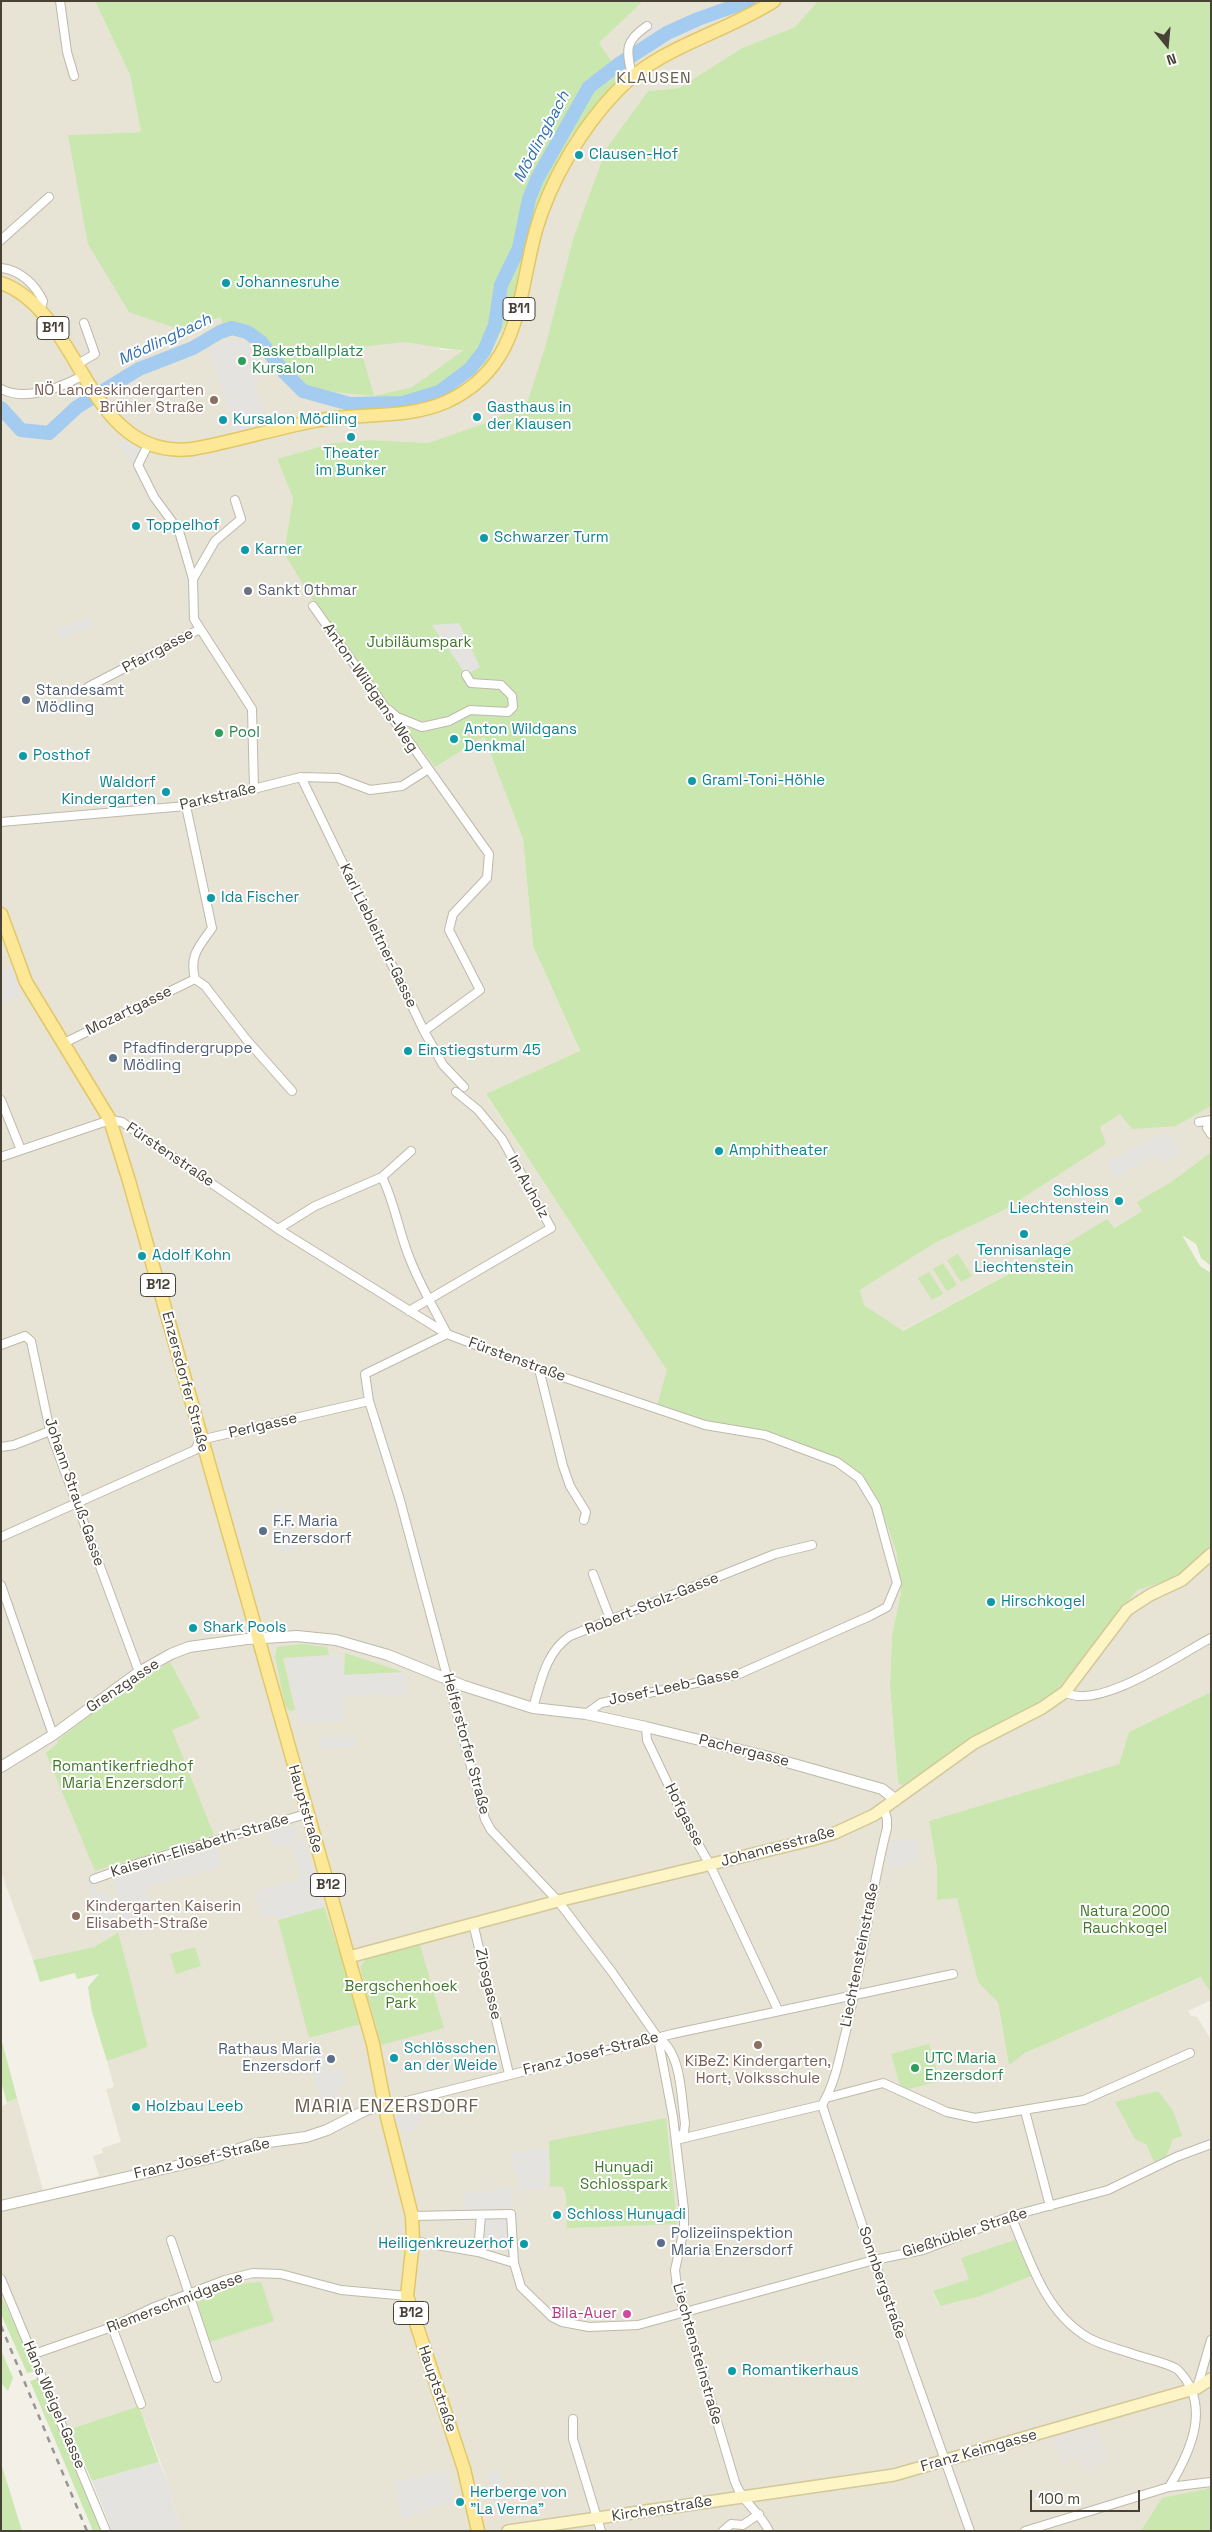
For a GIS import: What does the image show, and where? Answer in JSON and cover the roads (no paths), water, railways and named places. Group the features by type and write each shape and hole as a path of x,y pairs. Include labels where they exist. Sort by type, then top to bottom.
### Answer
{"main road":[{"name":"B11","path":"1,283 18,291 40,310 94,394 126,429 149,443 182,450 192,450 316,420 420,411 447,401 472,385 497,360 511,335 519,313 537,229 563,166 587,126 631,70 752,15 774,1"},
{"name":"Enzersdorfer Straße","path":"1,914 26,982 110,1120 258,1638"},
{"name":"Johannesstraße","path":"349,1957 558,1901 831,1834 884,1809 974,1743 1042,1708 1065,1692 1127,1610 1150,1595 1182,1580 1211,1554"},
{"name":"Hauptstraße","path":"258,1638 306,1814 378,2062 384,2105 412,2216 413,2241 407,2296 464,2469 478,2531"},
{"name":"Franz Keimgasse","path":"740,2496 894,2475 1197,2388 1211,2379"},
{"name":"Kirchenstraße","path":"508,2531 740,2496"}],"street":[{"path":"60,1 67,52 74,76"},
{"path":"631,70 628,53 629,43 634,34 647,26"},
{"path":"1,240 49,197"},
{"path":"1,268 11,269 38,292 43,301 40,310"},
{"path":"1,390 21,396 66,384 95,354 84,323"},
{"path":"149,443 138,465 154,497 179,531 193,579 192,613 200,629 252,709 254,789"},
{"path":"193,579 215,541 240,519 235,500"},
{"name":"Anton-Wildgans-Weg","path":"313,606 427,770 489,854 488,878 453,914 448,930 480,990 424,1031"},
{"name":"Pfarrgasse","path":"88,687 200,629"},
{"path":"382,704 397,717 422,727 449,721 470,710 508,712 513,707 512,696 501,685 471,683 466,675"},
{"name":"Parkstraße","path":"1,822 186,806 302,777 338,778 370,790 402,786 427,770"},
{"name":"Karl Liebleitner-Gasse","path":"302,777 424,1031 443,1065 464,1087"},
{"path":"186,806 212,928 195,952 191,964 195,979 205,986 246,1038 292,1091"},
{"name":"Mozartgasse","path":"64,1043 195,979"},
{"name":"Im Auholz","path":"409,1311 551,1228 502,1139 478,1110 456,1092"},
{"path":"1,1100 22,1150"},
{"path":"1,1158 110,1120"},
{"name":"Fürstenstraße","path":"110,1120 130,1126 278,1230 447,1334 539,1369 705,1425 765,1435 837,1462 859,1478 876,1506 897,1582"},
{"path":"1199,1122 1211,1120"},
{"path":"1211,1120 1208,1128 1211,1134"},
{"path":"278,1230 315,1206 382,1176 411,1151"},
{"path":"369,1401 364,1374 447,1334 407,1253 394,1215 391,1195 382,1176"},
{"name":"Johann Strauß-Gasse","path":"1,1345 26,1336 31,1341 50,1431 139,1672"},
{"path":"539,1369 563,1466 570,1486 586,1512 584,1520"},
{"name":"Perlgasse","path":"1,1537 195,1450 200,1440 369,1401"},
{"name":"Helferstorfer Straße","path":"369,1401 400,1500 488,1824 558,1901 612,1972 658,2038 670,2048 675,2058 686,2123 684,2132 676,2140"},
{"path":"1,1447 14,1445 50,1431"},
{"name":"Robert-Stolz-Gasse","path":"533,1708 548,1661 560,1643 570,1636 775,1554 812,1545"},
{"path":"593,1574 611,1621"},
{"name":"Josef-Leeb-Gasse","path":"586,1714 601,1703 739,1674 887,1607 897,1582"},
{"path":"1,1585 53,1735"},
{"path":"258,1638 297,1636 336,1640 388,1655 464,1686 533,1708 586,1714"},
{"name":"Grenzgasse","path":"1,1767 53,1735 139,1672 171,1654 189,1647 258,1638"},
{"path":"1065,1692 1076,1696 1087,1696 1127,1685 1211,1638"},
{"name":"Pachergasse","path":"586,1714 769,1757 882,1788 896,1800"},
{"name":"Hofgasse","path":"646,1727 647,1740 688,1826 710,1865 778,2010"},
{"name":"Liechtensteinstraße","path":"824,2101 856,1993 873,1886 887,1828 884,1809"},
{"name":"Kaiserin-Elisabeth-Straße","path":"94,1880 139,1863 306,1814"},
{"name":"Zipsgasse","path":"473,1923 509,2074"},
{"name":"Franz Josef-Straße","path":"1,2206 215,2157 254,2144 306,2137 327,2130 366,2110 509,2074 778,2010 953,1974"},
{"name":"Liechtensteinstraße","path":"658,2038 676,2140 685,2218 682,2242 675,2270 684,2313 740,2496 759,2514 769,2531"},
{"path":"676,2140 883,2084 947,2112 975,2118 1025,2112 1084,2100 1190,2053"},
{"name":"Sonnbergstraße","path":"824,2101 874,2260 947,2460 970,2531"},
{"path":"1025,2112 1050,2206"},
{"name":"Gießhübler Straße","path":"481,2215 511,2214 514,2263 521,2287 552,2317 562,2322 610,2328 638,2325 874,2260 923,2250 1012,2216 1108,2190 1176,2157 1211,2144"},
{"path":"412,2216 481,2215 478,2252"},
{"path":"1012,2216 1048,2299 1064,2319 1088,2338 1176,2369 1197,2388 1205,2411 1200,2438 1169,2488"},
{"path":"171,2240 217,2378"},
{"path":"413,2241 478,2252 514,2263"},
{"name":"Riemerschmidgasse","path":"34,2354 112,2327 152,2308 225,2280 268,2272 341,2290 407,2296"},
{"name":"Hans Weigel-Gasse","path":"1,2279 34,2354 106,2531"},
{"path":"112,2327 141,2404"},
{"path":"1197,2388 1211,2340"},
{"path":"573,2419 574,2439 601,2531"},
{"path":"1025,2531 1169,2488 1211,2482"},
{"path":"723,2531 732,2524 743,2524 759,2514"}],"waterway":[{"name":"Mödlingbach","path":"1,408 21,430 49,433 77,407 139,369 193,348 220,332 232,328 247,332 261,342 284,372 303,391 350,404 403,403 439,392 470,369 484,351 495,325 501,285 519,248 529,199 537,179 589,87 619,64 667,33 698,19 749,1"}],"railway":[{"path":"1,2326 87,2531"}],"place":[{"name":"Clausen-Hof","path":"579,155"},
{"name":"Johannesruhe","path":"226,283"},
{"name":"Basketballplatz Kursalon","path":"242,361"},
{"name":"NÖ Landeskindergarten Brühler Straße","path":"214,400"},
{"name":"Gasthaus in der Klausen","path":"477,417"},
{"name":"Kursalon Mödling","path":"223,420"},
{"name":"Theater im Bunker","path":"351,437"},
{"name":"Toppelhof","path":"136,526"},
{"name":"Schwarzer Turm","path":"484,538"},
{"name":"Karner","path":"245,550"},
{"name":"Sankt Othmar","path":"248,591"},
{"name":"Standesamt Mödling","path":"26,700"},
{"name":"Pool","path":"219,733"},
{"name":"Anton Wildgans Denkmal","path":"454,739"},
{"name":"Posthof","path":"23,756"},
{"name":"Graml-Toni-Höhle","path":"692,781"},
{"name":"Waldorf Kindergarten","path":"166,792"},
{"name":"Ida Fischer","path":"211,898"},
{"name":"Einstiegsturm 45","path":"408,1051"},
{"name":"Pfadfindergruppe Mödling","path":"113,1058"},
{"name":"Amphitheater","path":"719,1151"},
{"name":"Schloss Liechtenstein","path":"1119,1201"},
{"name":"Tennisanlage Liechtenstein","path":"1024,1234"},
{"name":"Adolf Kohn","path":"142,1256"},
{"name":"F.F. Maria Enzersdorf","path":"263,1531"},
{"name":"Hirschkogel","path":"991,1602"},
{"name":"Shark Pools","path":"193,1628"},
{"name":"Kindergarten Kaiserin Elisabeth-Straße","path":"76,1916"},
{"name":"KiBeZ: Kindergarten, Hort, Volksschule","path":"758,2045"},
{"name":"Schlösschen an der Weide","path":"394,2058"},
{"name":"Rathaus Maria Enzersdorf","path":"331,2059"},
{"name":"UTC Maria Enzersdorf","path":"915,2068"},
{"name":"Holzbau Leeb","path":"136,2107"},
{"name":"Schloss Hunyadi","path":"557,2215"},
{"name":"Polizeiinspektion Maria Enzersdorf","path":"661,2243"},
{"name":"Heiligenkreuzerhof","path":"524,2244"},
{"name":"Bila-Auer","path":"627,2314"},
{"name":"Romantikerhaus","path":"732,2371"},
{"name":"Herberge von \"La Verna\"","path":"460,2502"}],"district":[{"name":"KLAUSEN","path":"654,79"},
{"name":"MARIA ENZERSDORF","path":"387,2107"}],"park label":[{"name":"Jubiläumspark","path":"419,643"},
{"name":"Romantikerfriedhof Maria Enzersdorf","path":"123,1776"},
{"name":"Natura 2000 Rauchkogel","path":"1125,1920"},
{"name":"Bergschenhoek Park","path":"401,1996"},
{"name":"Hunyadi Schlosspark","path":"624,2176"}]}
